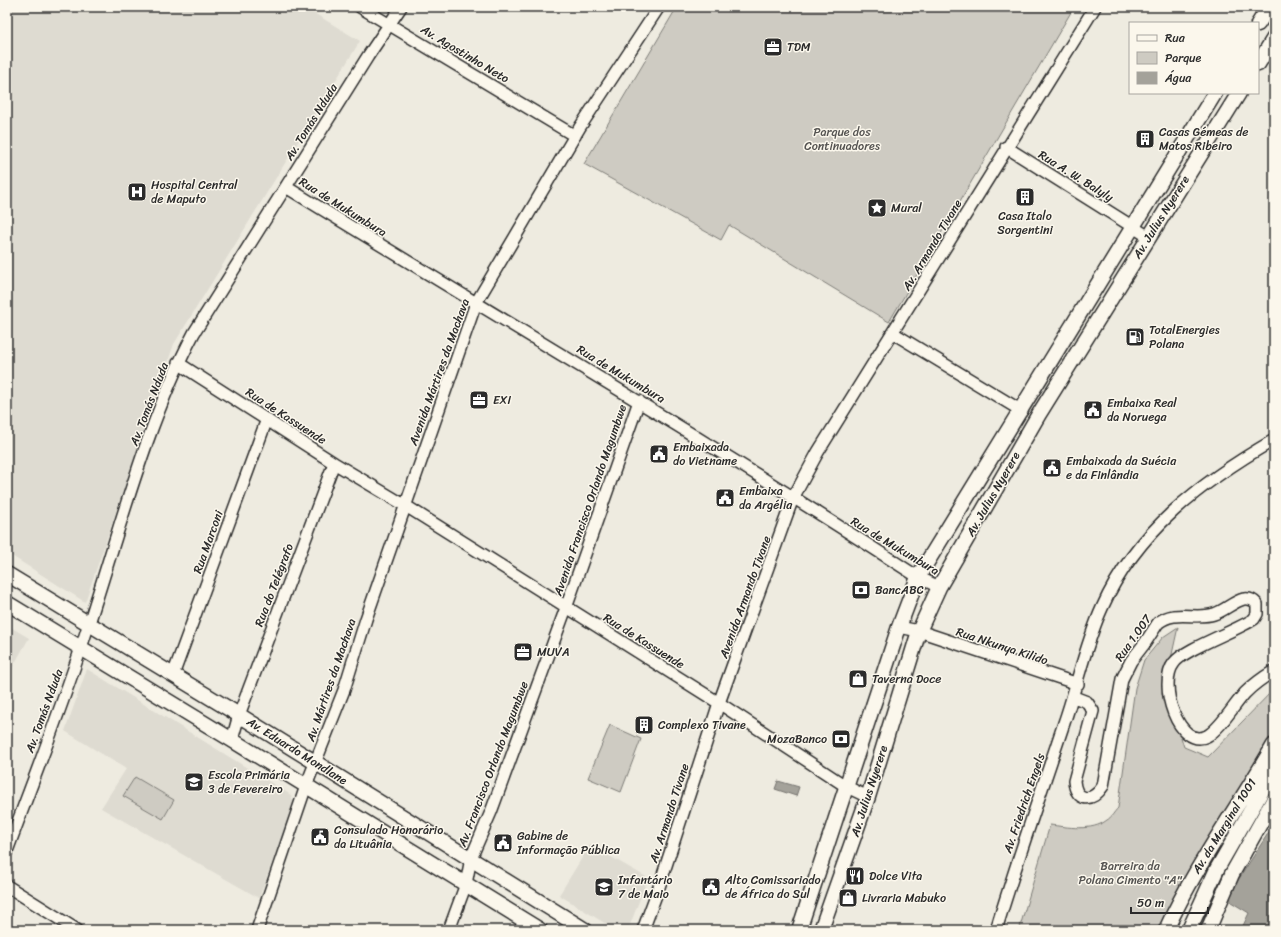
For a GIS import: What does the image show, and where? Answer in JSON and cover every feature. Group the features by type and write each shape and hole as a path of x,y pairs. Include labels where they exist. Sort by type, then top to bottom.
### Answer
{"main road":[{"path":"1259,22 1269,7"},
{"path":"1259,62 1274,38"},
{"name":"Av. Julius Nyerere","path":"799,930 918,577 1022,411 1132,226 1214,94"},
{"name":"Av. Julius Nyerere","path":"821,930 868,797 920,631 939,587 1039,414 1238,94"},
{"name":"Av. Eduardo Mondlane","path":"7,574 240,715 585,930"},
{"name":"Av. Eduardo Mondlane","path":"7,603 82,647 540,930"},
{"name":"Av. da Marginal 1001","path":"1166,930 1191,880 1217,834 1274,745"},
{"path":"1189,930 1217,869 1274,770"},
{"path":"1208,930 1232,874 1274,798"}],"street":[{"name":"Av. Agostinho Neto","path":"360,7 556,124 577,132"},
{"name":"Av. Tomás Nduda","path":"7,851 82,647 138,471 178,363 194,333 400,7"},
{"path":"577,132 659,7"},
{"name":"Av. Armando Tivane","path":"793,498 818,452 893,333 1006,147 1095,7"},
{"name":"Avenida Mártires da Machava","path":"406,506 459,347 476,303 577,132"},
{"name":"Rua A. W. Balyly","path":"1006,147 1149,237"},
{"name":"Rua de Mukumbura","path":"286,187 639,401 918,577 939,587"},
{"path":"893,333 1022,411"},
{"name":"Rua de Kassuende","path":"178,363 267,418 334,463 406,506 719,703 848,787 868,797"},
{"name":"Avenida Francisco Orlando Magumbwe","path":"566,608 639,401"},
{"name":"Rua Marconi","path":"173,675 267,418"},
{"name":"Av. Friedrich Engels","path":"996,930 1102,608 1110,591 1138,551 1173,510 1238,461 1274,440"},
{"name":"Rua do Telégrafo","path":"232,740 334,463"},
{"name":"Avenida Armando Tivane","path":"719,703 793,498"},
{"name":"Av. Mártires da Machava","path":"257,930 306,786 344,690 366,619 406,506"},
{"name":"Rua 1.007","path":"1074,696 1087,702 1093,711 1074,781 1075,790 1080,796 1088,798 1098,794 1103,786 1118,696 1126,669 1158,623 1165,617 1180,615 1205,617 1216,614 1241,599 1248,598 1254,600 1257,604 1257,614 1254,619 1180,657 1170,668 1167,681 1169,699 1177,719 1190,735 1198,738 1206,736 1215,730 1245,693 1274,671"},
{"name":"Av. Francisco Orlando Magumbwe","path":"449,930 466,884 471,858 491,812 566,608"},
{"name":"Rua Nkunya Kilido","path":"900,628 920,631 1078,684"},
{"name":"Av. Armando Tivane","path":"643,930 719,703"},
{"path":"7,886 77,930"}],"shaded area":[{"name":"Hospital Central de Maputo","path":"7,7 304,7 360,41 174,344 85,602 7,553"},
{"path":"7,625 29,638 7,677"},
{"name":"Escola Primária 3 de Fevereiro","path":"87,669 291,795 294,804 259,898 101,808 126,769 65,731"},
{"name":"Infantário 7 de Maio","path":"590,845 648,878 628,930 616,930 559,895"}],"green space":[{"name":"Parque dos Continuadores","path":"677,7 1074,7 889,322 729,225 721,240 584,164"},
{"name":"Barreira da Polana Cimento \"A\"","path":"1178,627 1165,686 1184,747 1208,757 1274,689 1274,755 1165,930 1019,930 1050,825 1079,828 1094,826 1101,824 1108,819 1118,808 1135,688 1144,660 1163,637"},
{"path":"610,725 641,739 621,792 588,778"},
{"path":"135,777 174,800 163,819 123,796"}],"water":[{"path":"778,781 799,787 796,796 775,789"},
{"path":"1274,824 1274,930 1241,930 1249,913 1231,902 1230,893"}],"place":[{"name":"TDM","path":"773,47"},
{"name":"Casas Gémeas de Matos Ribeiro","path":"1145,139"},
{"name":"Hospital Central de Maputo","path":"137,192"},
{"name":"Casa Italo Sorgentini","path":"1025,197"},
{"name":"Mural","path":"877,208"},
{"name":"TotalEnergies Polana","path":"1135,337"},
{"name":"EXI","path":"479,400"},
{"name":"Embaixa Real da Noruega","path":"1093,410"},
{"name":"Embaixada do Vietname","path":"659,454"},
{"name":"Embaixada da Suécia e da Finlândia","path":"1052,468"},
{"name":"Embaixa da Argélia","path":"725,498"},
{"name":"BancABC","path":"861,590"},
{"name":"MUVA","path":"523,652"},
{"name":"Taverna Doce","path":"858,679"},
{"name":"Complexo Tivane","path":"644,725"},
{"name":"MozaBanco","path":"841,739"},
{"name":"Escola Primária 3 de Fevereiro","path":"194,782"},
{"name":"Consulado Honorário da Lituânia","path":"320,837"},
{"name":"Gabine de Informação Pública","path":"503,843"},
{"name":"Dolce Vita","path":"855,876"},
{"name":"Infantário 7 de Maio","path":"604,887"},
{"name":"Alto Comissariado de África do Sul","path":"711,887"},
{"name":"Livraria Mabuko","path":"848,898"}]}
